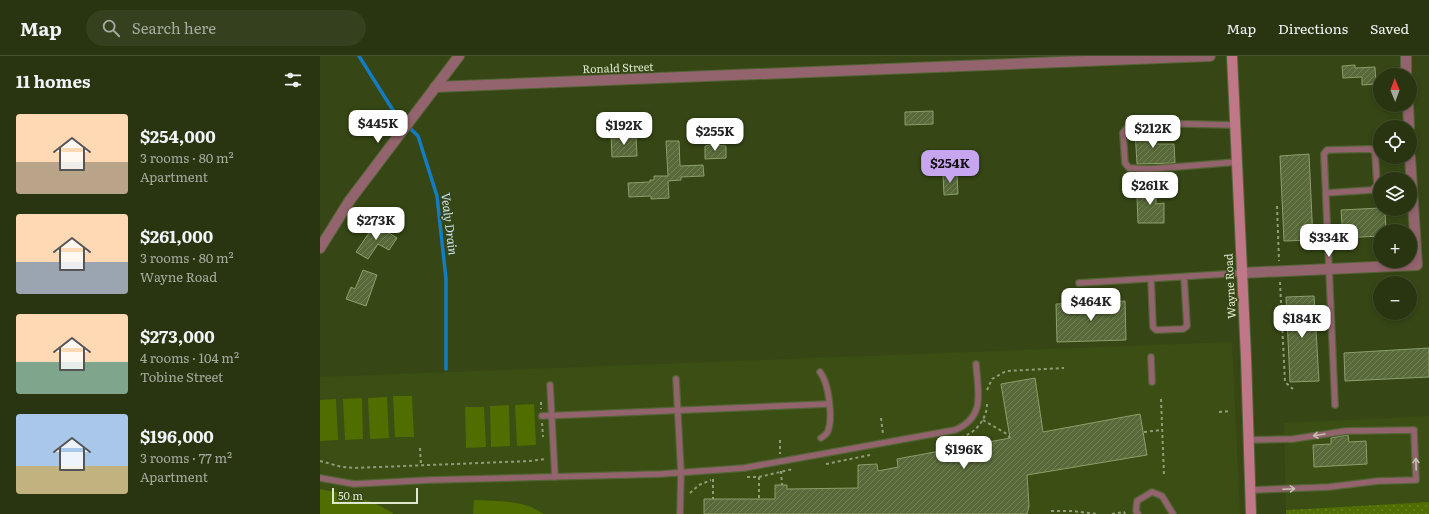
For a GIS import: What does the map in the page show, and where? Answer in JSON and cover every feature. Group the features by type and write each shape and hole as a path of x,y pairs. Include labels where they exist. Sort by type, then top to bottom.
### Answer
{"main road":[{"name":"Wayne Road","path":"1232,56 1251,514"}],"street":[{"path":"320,248 350,200 459,56"},
{"name":"Ronald Street","path":"435,87 1075,59 1210,56"},
{"path":"1406,56 1406,68"},
{"path":"1241,273 1417,265 1410,164"}],"lane":[{"path":"1235,125 1146,123 1129,125 1123,133 1125,163 1130,168 1150,169 1237,162"},
{"path":"1326,193 1372,190 1377,185 1375,152 1371,148 1327,150 1324,154 1335,405"},
{"path":"1079,284 1241,273"},
{"path":"1151,279 1153,327 1156,330 1183,329 1187,326 1184,277"},
{"path":"1151,357 1152,382"},
{"path":"320,478 354,484 430,480 681,473 744,468 955,430 964,426 973,417 978,407 976,364"},
{"path":"820,372 825,378 828,387 829,424 827,432 821,438"},
{"path":"676,379 681,473 680,514"},
{"path":"550,385 555,476"},
{"path":"542,416 828,404"},
{"path":"1248,440 1294,438 1346,430 1414,430 1416,480 1378,481 1329,487 1250,490"},
{"path":"1138,514 1136,511 1137,501 1152,492 1162,496 1173,514"}],"path":[{"path":"1277,206 1279,262"},
{"path":"1280,277 1285,382 1293,389"},
{"path":"987,396 987,390 992,379 1006,371 1064,368"},
{"path":"1161,399 1164,475"},
{"path":"956,438 972,433 983,420 987,401"},
{"path":"541,402 544,442"},
{"path":"1219,412 1230,411"},
{"path":"881,418 884,435"},
{"path":"983,420 1007,434 1010,438"},
{"path":"1144,432 1162,430"},
{"path":"780,440 780,455"},
{"path":"420,448 420,466"},
{"path":"320,461 354,468 420,466 530,461 545,459 544,454"},
{"path":"826,464 871,455"},
{"path":"781,468 782,485"},
{"path":"743,477 759,477 795,468"},
{"path":"759,477 759,499"},
{"path":"688,500 690,493 699,484 720,478"},
{"path":"713,479 713,499"},
{"path":"1051,511 1072,511 1097,514"},
{"path":"1112,514 1124,512 1125,514"}],"shaded area":[{"path":"1232,342 1240,514 320,514 320,377"},
{"path":"393,396 412,396 414,437 395,437"},
{"path":"387,397 389,438 370,439 368,398"},
{"path":"362,398 363,439 345,440 343,399"},
{"path":"336,399 338,440 320,441 320,400"},
{"path":"534,404 536,445 517,446 515,405"},
{"path":"509,405 510,446 491,447 490,406"},
{"path":"465,407 484,407 486,447 466,448"},
{"path":"1429,416 1429,502 1286,510 1284,423"},
{"path":"320,489 349,495 377,504 394,514 320,514"},
{"path":"474,500 510,502 528,506 544,514 473,514"},
{"path":"1429,502 1429,514 1286,514 1286,510"}],"building":[{"path":"1355,65 1355,68 1375,67 1373,68 1373,84 1362,85 1362,77 1343,78 1342,66"},
{"path":"933,111 933,124 905,125 905,112"},
{"path":"1155,129 1155,144 1174,144 1175,163 1137,164 1135,130"},
{"path":"611,135 636,136 637,156 612,157"},
{"path":"666,141 679,141 680,166 703,165 704,176 681,177 681,180 668,181 669,198 651,199 651,196 629,197 628,183 650,182 650,180 654,180 654,176 668,176"},
{"path":"705,146 726,146 726,158 705,159"},
{"path":"1309,154 1313,240 1284,241 1280,156"},
{"path":"957,174 958,194 944,195 943,175"},
{"path":"1143,184 1156,184 1156,204 1164,203 1164,223 1138,223 1137,197 1143,197"},
{"path":"1373,208 1373,216 1385,216 1386,224 1373,224 1373,236 1343,238 1341,210"},
{"path":"375,224 397,238 389,250 378,244 368,259 356,252"},
{"path":"363,270 377,275 366,306 346,299 351,287 355,289"},
{"path":"1314,296 1319,381 1290,382 1286,297"},
{"path":"1125,301 1126,340 1057,342 1056,304"},
{"path":"1429,348 1429,377 1345,381 1344,353"},
{"path":"1035,378 1043,432 1140,414 1147,455 1027,475 1029,506 1027,514 704,514 704,499 775,499 775,485 787,485 787,489 858,488 858,465 877,464 878,471 898,467 897,459 1010,438 1001,384"},
{"path":"1348,435 1349,442 1366,441 1367,464 1314,467 1313,445 1331,444 1331,438"}],"waterway":[{"name":"Vealy Drain","path":"359,56 396,115 418,136 437,196 446,279 446,369"}]}
